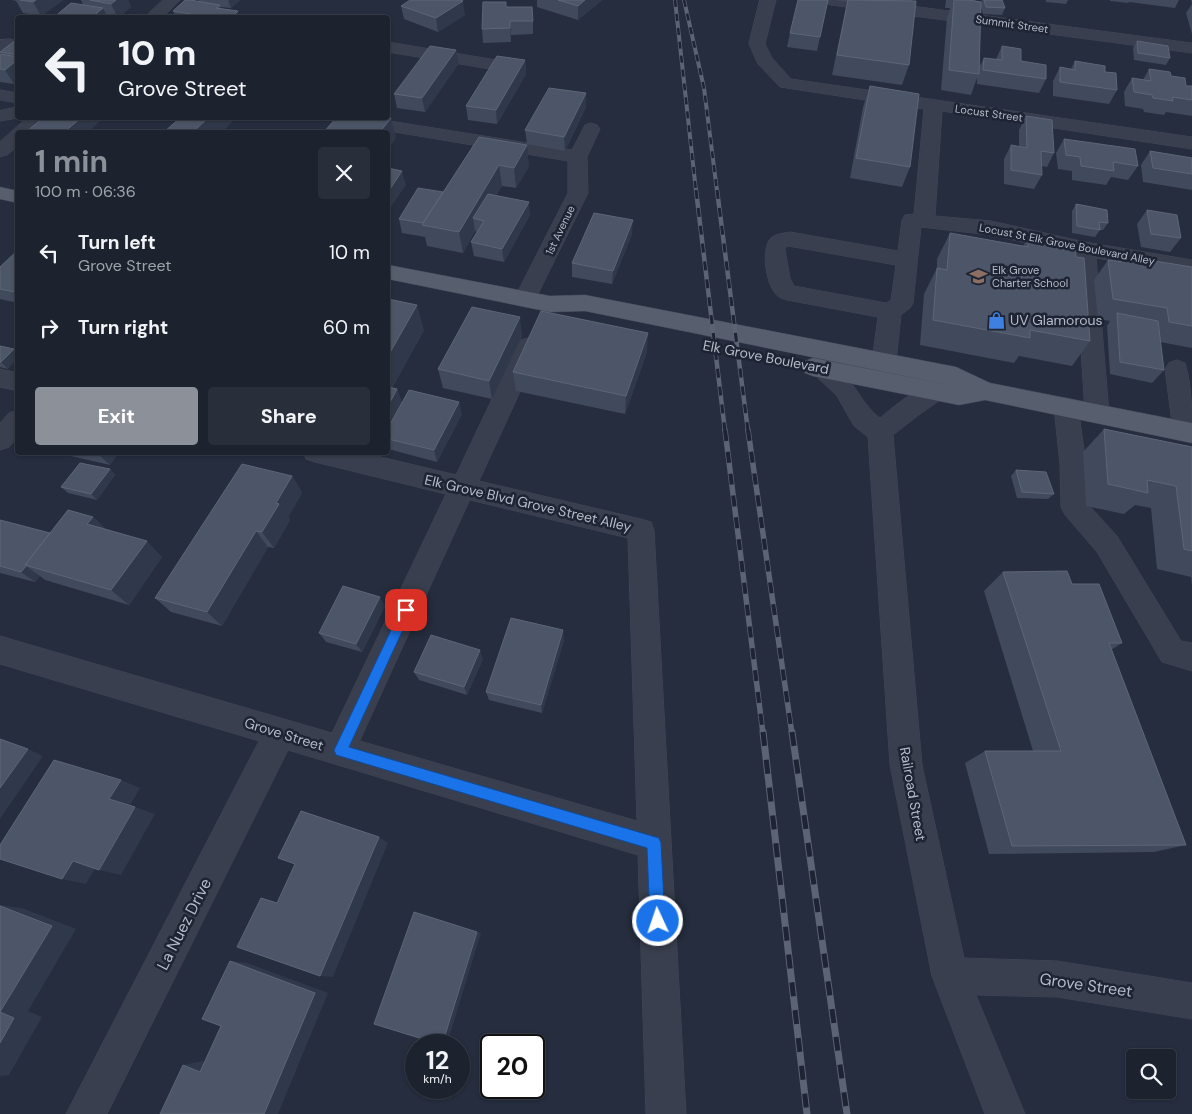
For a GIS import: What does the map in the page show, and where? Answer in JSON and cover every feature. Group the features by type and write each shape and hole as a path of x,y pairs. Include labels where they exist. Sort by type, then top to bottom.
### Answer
{"main road":[{"path":"0,193 15,196"},
{"name":"Elk Grove Boulevard","path":"390,272 538,302 584,302 956,376 985,390 1188,432"},
{"name":"Elk Grove Boulevard","path":"538,302 578,319 935,392 959,396 985,390"},
{"path":"818,368 832,361 868,368 884,362"}],"street":[{"path":"155,15 171,0"},
{"name":"Locust Street","path":"768,0 757,44 764,60 786,83 1192,143"},
{"name":"Summit Street","path":"831,0 1192,48"},
{"path":"0,45 15,45"},
{"path":"390,46 490,64"},
{"path":"0,95 15,98"},
{"path":"884,362 890,312 902,303 907,260 918,220 932,104"},
{"path":"0,116 15,113"},
{"path":"23,130 36,120"},
{"path":"353,120 578,157"},
{"name":"1st Avenue","path":"340,750 463,488 538,302 578,193 578,157 591,129"},
{"name":"Locust St Elk Grove Boulevard Alley","path":"918,220 991,228 1085,249 1192,267"},
{"path":"890,312 787,292 782,288 780,282 775,249 776,244 783,239 790,239 907,260"},
{"path":"1085,249 1097,414"},
{"path":"818,368 845,390 863,419 880,432 911,406 935,392"},
{"path":"1176,369 1188,432"},
{"path":"0,378 15,381"},
{"path":"1066,407 1073,464 1074,507 1107,544 1172,652 1192,657"},
{"path":"0,440 15,423"},
{"name":"Railroad Street","path":"880,432 889,525 906,765 950,976 1005,1114"},
{"name":"Elk Grove Blvd Grove Street Alley","path":"326,455 642,530 654,843"},
{"name":"Grove Street","path":"0,650 654,843"},
{"name":"La Nuez Drive","path":"86,1114 280,732"},
{"path":"654,843 666,1114"},
{"name":"Grove Street","path":"950,976 1057,979 1192,1002"}],"building":[{"path":"20,0 36,0 33,2"},
{"path":"90,0 116,0 111,4"},
{"path":"185,0 190,0 220,5 216,8 238,11 234,15 196,15 173,11"},
{"path":"410,0 463,1 436,18 401,6"},
{"path":"558,0 585,0 578,6"},
{"path":"798,0 828,0 820,37 790,33"},
{"path":"848,0 916,1 909,65 837,55"},
{"path":"954,0 981,2 979,74 949,70"},
{"path":"984,0 1002,0 1005,8 986,7"},
{"path":"483,2 506,2 506,7 532,7 533,21 510,21 510,28 482,29"},
{"path":"71,3 103,8 95,15 57,15"},
{"path":"15,41 15,54 0,52"},
{"path":"1137,41 1168,46 1170,58 1138,53"},
{"path":"430,46 456,50 422,98 394,94"},
{"path":"1002,46 1021,49 1021,61 1046,65 1046,79 983,70 984,58 1002,60"},
{"path":"0,54 15,56 15,62 5,70 0,69"},
{"path":"497,56 525,60 496,110 466,106"},
{"path":"1075,61 1105,66 1105,72 1116,73 1117,90 1060,82 1060,67 1075,70"},
{"path":"1149,69 1170,72 1171,76 1185,78 1186,86 1192,86 1192,100 1172,97 1173,101 1153,98 1152,95 1134,92 1132,78 1151,81"},
{"path":"870,86 919,94 910,167 856,158"},
{"path":"549,88 586,93 564,137 525,130"},
{"path":"1026,116 1052,120 1054,153 1041,151 1042,175 1011,170 1011,145 1027,148"},
{"path":"41,120 79,120 66,130 28,130"},
{"path":"178,120 206,120 195,130 166,130"},
{"path":"334,120 389,120 382,130 326,130"},
{"path":"479,137 527,145 514,168 499,165 459,232 422,225"},
{"path":"1064,139 1135,149 1138,166 1113,162 1114,171 1081,166 1080,157 1066,155"},
{"path":"1150,151 1192,158 1192,174 1153,168"},
{"path":"390,168 402,171 390,189"},
{"path":"418,188 443,192 423,223 399,219"},
{"path":"488,194 529,202 502,249 471,242 484,221 473,218"},
{"path":"1076,204 1107,210 1108,223 1099,222 1100,230 1077,226"},
{"path":"1147,210 1177,215 1181,238 1151,234"},
{"path":"594,213 633,220 613,271 572,263"},
{"name":"UV Glamorous","path":"950,233 1028,247 1028,237 1075,245 1076,257 1084,258 1090,341 1030,330 1030,338 933,320 937,268 947,270"},
{"path":"15,253 15,292 0,289 0,267"},
{"path":"1123,256 1192,267 1192,326 1169,322 1167,308 1113,299 1108,260 1124,262"},
{"path":"390,299 417,305 390,352"},
{"path":"472,307 520,317 489,381 438,369"},
{"path":"541,311 648,333 626,396 513,372"},
{"path":"1117,313 1158,321 1164,370 1120,362"},
{"path":"0,346 14,349 1,362 0,362"},
{"path":"390,387 397,389 390,402"},
{"path":"409,390 459,402 434,450 390,439 390,424"},
{"path":"1104,429 1192,447 1192,551 1184,549 1176,486 1147,480 1148,493 1108,484"},
{"path":"80,463 110,469 91,494 61,487"},
{"path":"242,464 292,476 276,503 279,504 262,532 256,531 207,612 155,598"},
{"path":"1016,470 1046,472 1054,494 1022,492"},
{"path":"68,510 93,517 87,524 147,541 111,590 25,565"},
{"path":"0,520 50,533 21,572 0,566"},
{"path":"1067,571 1072,584 1099,584 1122,643 1109,643 1186,845 1012,846 985,751 1061,751 1003,572"},
{"path":"343,586 380,597 356,644 319,633"},
{"path":"511,618 563,630 541,705 486,692"},
{"path":"431,635 480,650 464,687 414,672"},
{"path":"0,739 28,749 0,788"},
{"path":"54,760 121,780 109,799 135,807 99,870 73,861 62,879 0,859 0,845"},
{"path":"301,811 379,837 320,976 237,947 261,898 277,903 295,864 278,858"},
{"path":"0,906 52,926 0,1012"},
{"path":"414,912 477,932 445,1034 406,1034 374,1024"},
{"path":"230,961 315,993 264,1114 160,1114 183,1065 200,1072 221,1026 202,1019"},
{"path":"0,1012 14,1018 0,1043"}],"railway":[{"path":"675,0 696,191"},
{"path":"684,0 704,88 717,191"},
{"path":"696,190 725,431"},
{"path":"717,190 748,431"},
{"path":"725,430 763,734"},
{"path":"748,430 792,734"},
{"path":"763,732 807,1114"},
{"path":"792,732 847,1114"}],"place":[{"name":"Elk Grove Charter School","path":"978,276"},
{"name":"UV Glamorous","path":"996,320"}],"route":[{"path":"406,610 340,750 654,843 658,921"}]}
